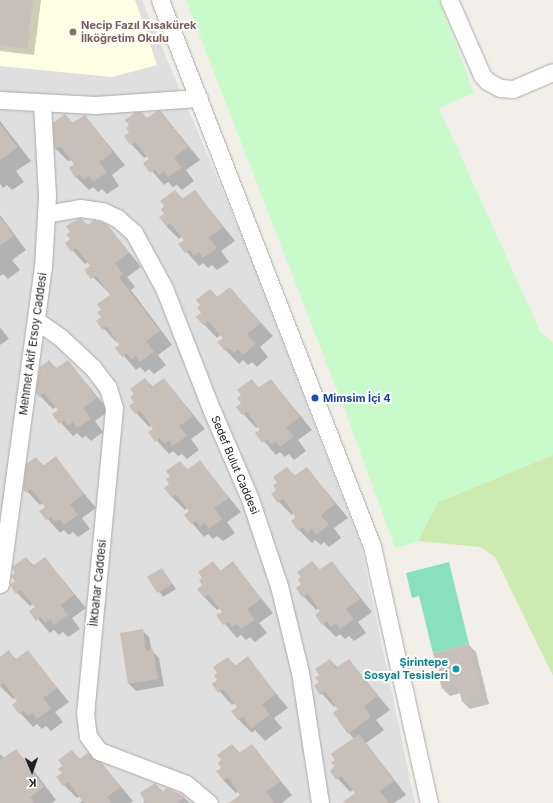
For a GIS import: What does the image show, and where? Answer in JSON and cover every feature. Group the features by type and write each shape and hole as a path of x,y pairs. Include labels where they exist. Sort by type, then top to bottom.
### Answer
{"street":[{"path":"160,0 372,546 429,803"},
{"path":"449,0 482,75 493,85 513,89 553,72"},
{"path":"0,100 42,103 128,104 199,98"},
{"name":"Mehmet Akif Ersoy Caddesi","path":"0,584 37,321 46,214 42,103"},
{"name":"Sedef Bulut Caddesi","path":"46,214 80,208 102,211 117,218 134,233 164,288 212,411 250,499 277,579 300,672 320,803"},
{"name":"İlkbahar Caddesi","path":"37,321 60,337 93,368 108,388 114,408 85,713 88,736 99,751 186,784 209,803"}],"shaded area":[{"path":"0,0 142,0 244,241 361,545 415,803 0,803"},
{"name":"Necip Fazıl Kısakürek İlköğretim Okulu","path":"0,0 135,0 157,65 112,77 0,66"}],"green space":[{"path":"186,0 439,0 474,93 439,108 541,333 553,342 553,455 438,502 418,541 395,548 350,424"},
{"path":"553,455 553,676 495,557 480,547 418,541 438,502"},
{"path":"449,562 469,644 433,653 419,596 412,598 406,573"}],"building":[{"path":"0,0 33,0 27,49 0,45"},
{"path":"157,111 161,111 188,147 174,157 182,168 168,177 164,171 159,175 155,169 150,173 143,163 149,159 135,142 130,145 124,136 129,133 126,128 129,125 125,120 136,112 142,112 147,118"},
{"path":"65,114 72,123 85,115 113,152 99,162 107,172 93,182 89,176 84,180 80,174 75,178 69,168 74,164 61,147 54,149 53,123"},
{"path":"0,124 18,147 0,160"},
{"path":"175,190 182,199 195,190 223,227 209,238 217,248 203,258 199,252 194,256 190,250 185,253 178,244 184,240 170,223 166,226 159,217 164,214 161,209 164,206 160,201"},
{"path":"0,217 14,236 0,246"},
{"path":"80,218 88,225 94,220 107,224 129,253 115,263 123,274 119,277 160,331 146,341 154,352 140,362 136,356 131,359 127,354 122,357 115,348 119,345 107,326 102,330 96,321 101,317 97,312 101,310 97,304 110,295 96,276 91,279 84,270 90,266 76,248 71,252 65,243 70,239 66,234 70,232 66,226"},
{"path":"230,287 261,323 247,334 256,344 243,355 238,349 234,353 229,348 225,351 217,342 223,338 208,321 203,325 196,317 201,313 197,308 200,305 196,300 210,289 217,297"},
{"path":"49,360 55,369 68,360 97,398 83,408 91,419 77,428 73,422 68,426 64,420 59,424 52,414 58,410 44,393 39,397 36,392 40,367"},
{"path":"145,378 151,387 164,378 193,416 179,426 187,436 173,446 169,441 164,444 160,438 155,442 148,432 153,429 140,411 135,414 129,406 134,402 130,397 134,394 130,389"},
{"path":"252,379 258,388 271,379 300,417 286,427 294,437 280,447 276,442 271,445 267,439 262,443 255,433 260,430 247,412 242,415 236,407 241,403 237,398 241,395 237,390"},
{"path":"56,456 84,494 70,504 78,515 64,525 60,519 55,522 51,517 46,520 39,511 45,507 31,489 26,493 23,489 26,464 36,457 43,466"},
{"path":"200,460 229,498 214,508 222,519 209,529 205,523 200,526 196,521 191,524 184,515 189,511 176,494 171,497 164,488 169,484 166,479 170,477 166,471 180,461 187,470"},
{"path":"287,467 294,476 307,467 335,504 321,515 329,525 316,535 312,529 307,533 303,527 298,531 291,521 296,517 283,499 278,503 271,494 276,490 273,485 277,483 273,477"},
{"path":"26,557 32,566 45,557 74,595 60,605 68,615 54,625 50,619 45,623 41,617 36,621 29,611 35,607 21,590 16,594 10,585 15,581 11,576 15,573 12,567"},
{"path":"213,561 220,571 233,561 261,599 247,609 255,620 241,629 237,624 232,627 228,622 223,625 216,615 222,612 208,594 204,598 197,589 202,585 199,580 202,578 198,572"},
{"path":"312,561 319,570 332,561 360,599 346,609 354,619 340,629 336,623 331,627 327,621 322,625 315,615 320,611 308,594 302,597 296,588 301,584 298,580 301,577 297,572"},
{"path":"162,568 172,584 157,593 147,577"},
{"path":"143,629 146,651 153,650 158,679 128,684 120,633"},
{"name":"Şirintepe Sosyal Tesisleri","path":"469,644 483,697 462,702 458,685 442,689 433,653"},
{"path":"9,650 15,660 28,650 57,688 43,698 51,709 37,719 33,713 28,716 24,711 19,714 12,705 17,701 4,683 0,686 0,657"},
{"path":"248,656 276,694 262,704 270,715 251,728 243,717 238,720 231,711 237,707 223,689 218,693 212,684 217,680 214,675 217,673 213,667 228,657 235,666"},
{"path":"330,659 336,668 349,659 378,696 364,706 371,717 348,734 333,713 338,709 325,691 320,695 314,686 319,682 315,678 319,675 315,669"},
{"path":"359,734 394,781 380,791 389,803 342,803 355,793 341,776 336,780 330,771 335,767 331,762 335,760 331,754"},
{"path":"232,744 239,753 252,744 271,769 280,782 266,792 274,803 229,803 240,795 228,777 223,780 216,771 221,768 218,763 221,760 217,755"},
{"path":"16,749 44,787 30,797 35,803 0,803 0,760"},
{"path":"72,750 79,759 88,753 102,763 120,787 107,797 111,803 84,803 68,782 63,786 56,777 62,773 58,769 62,766 58,760"},
{"path":"155,783 162,792 167,788 185,797 177,803 146,803 140,793"}],"place":[{"name":"Necip Fazıl Kısakürek İlköğretim Okulu","path":"73,32"},
{"name":"Mimsim İçi 4","path":"315,398"},
{"name":"Şirintepe Sosyal Tesisleri","path":"456,669"}]}
